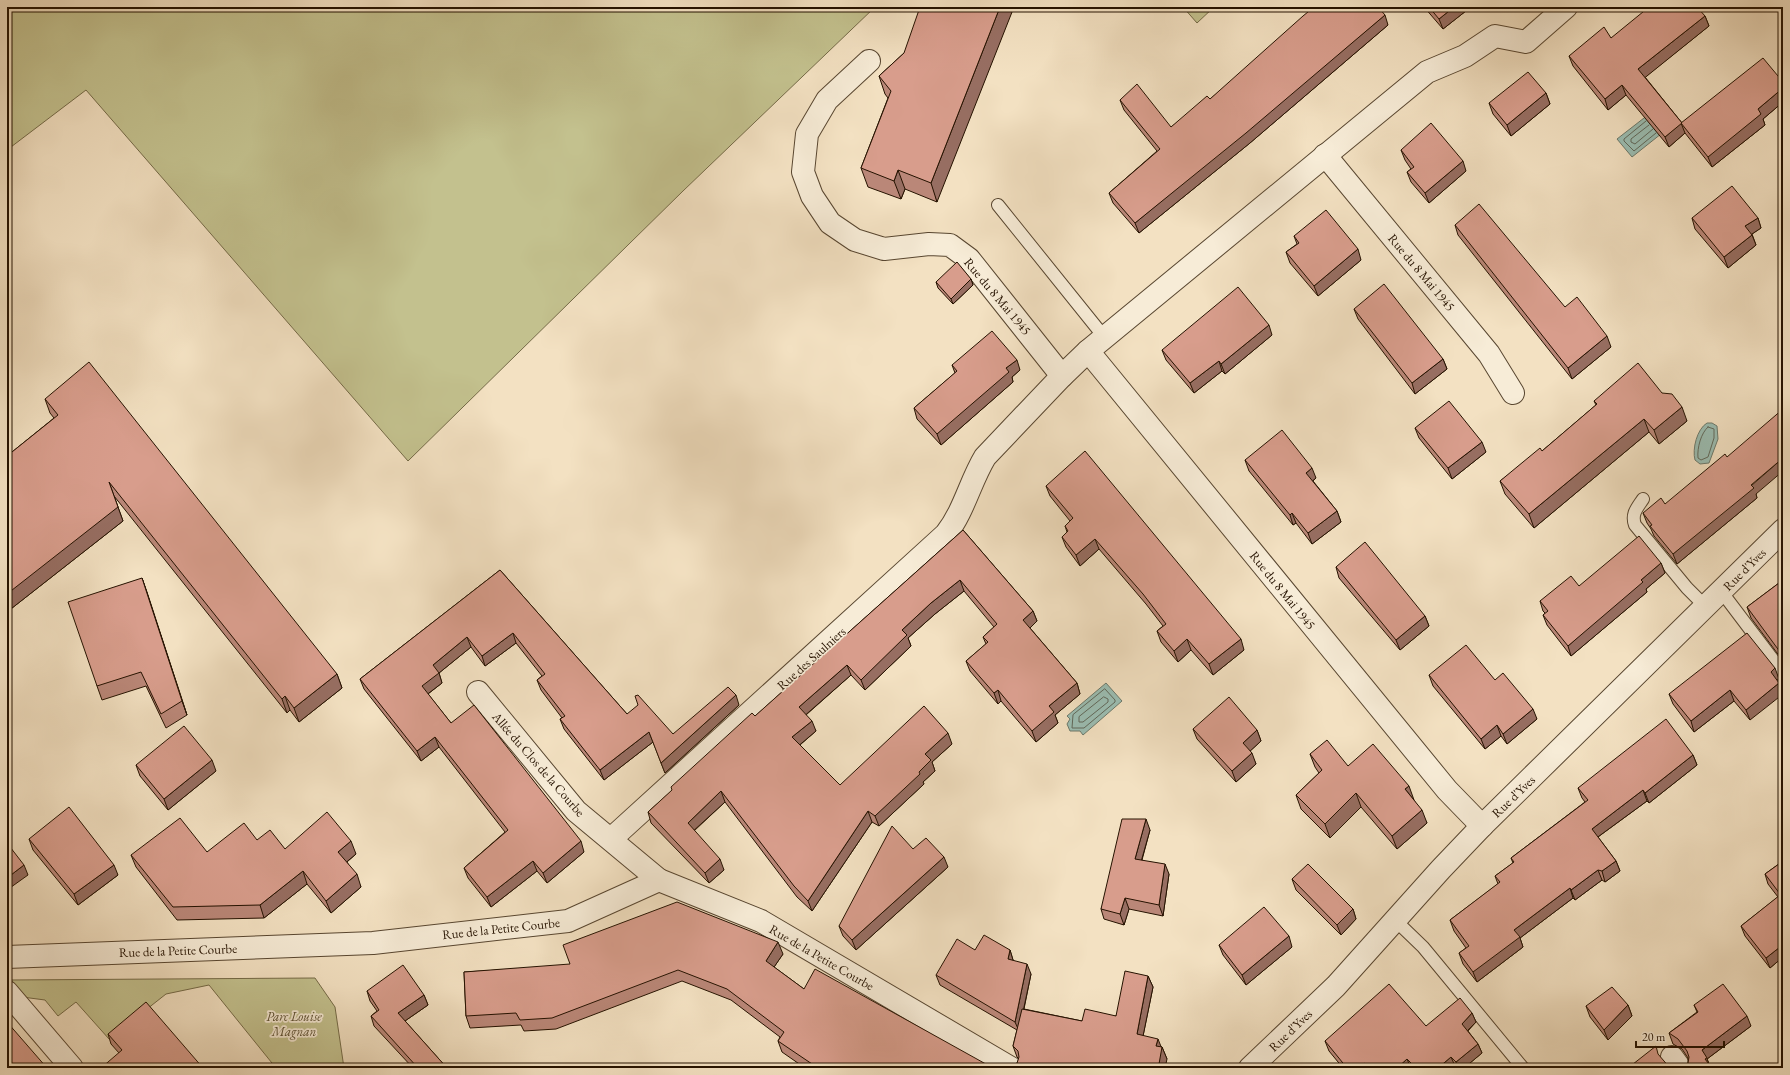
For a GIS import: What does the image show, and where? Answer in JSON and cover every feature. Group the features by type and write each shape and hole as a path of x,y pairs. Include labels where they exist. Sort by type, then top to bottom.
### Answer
{"street":[{"path":"1062,376 1096,344 1427,72 1464,56 1495,36 1526,42 1566,7"},
{"name":"Rue du 8 Mai 1945","path":"869,61 827,100 807,134 804,172 812,196 830,223 855,240 884,249 930,244 950,245 969,259 1062,376"},
{"name":"Rue du 8 Mai 1945","path":"1325,156 1489,354 1513,392"},
{"name":"Rue du 8 Mai 1945","path":"1096,344 1447,790 1482,826"},
{"name":"Rue des Saulniers","path":"610,839 946,534 956,521 976,471 985,457 1062,376"},
{"name":"Rue d'Yves","path":"1250,1068 1336,986 1482,826 1783,530"},
{"name":"Allée du Clos de la Courbe","path":"478,692 576,810 659,880"},
{"name":"Rue de la Petite Courbe","path":"7,957 372,943 568,921 659,880 761,920 1012,1068"},
{"path":"7,992 72,1068"}],"lane":[{"path":"998,205 1096,344"},
{"path":"1643,499 1635,510 1633,519 1635,525 1687,588 1706,607"},
{"path":"1721,592 1783,673"},
{"path":"1395,920 1423,947 1523,1068"}],"green space":[{"path":"7,7 875,7 683,191 408,461 86,90 7,150"},
{"path":"1183,7 1214,7 1197,23"},
{"name":"Parc Louise Magnan","path":"315,978 335,1007 344,1068 276,1068 209,985 166,994 109,1039 76,1002 58,1016 45,1000 7,995 7,980"}],"water":[{"path":"1662,104 1676,122 1632,157 1617,139"},
{"path":"1707,423 1712,423 1717,426 1718,439 1709,463 1700,464 1695,460 1694,450 1698,434"},
{"path":"1106,683 1122,701 1083,735 1080,731 1070,731 1067,724 1070,719 1067,716"}],"building":[{"path":"920,7 1000,7 931,183 898,170 894,181 861,168 891,91 879,76 904,53"},
{"path":"1314,7 1319,12 1324,7 1378,7 1385,15 1246,133 1135,223 1109,193 1160,149 1120,100 1137,84 1171,127 1207,96 1210,99"},
{"path":"1429,7 1454,7 1439,19"},
{"path":"1649,7 1697,7 1705,16 1638,69 1682,123 1665,137 1622,85 1605,99 1569,56 1604,27 1611,38"},
{"path":"1763,58 1783,82 1783,88 1758,109 1761,114 1708,157 1681,123"},
{"path":"1528,72 1546,93 1507,125 1489,103"},
{"path":"1431,123 1463,161 1425,193 1407,172 1414,167 1401,150"},
{"path":"1732,186 1758,218 1745,226 1752,235 1724,257 1692,218"},
{"path":"1479,204 1565,307 1577,297 1607,336 1568,368 1455,225"},
{"path":"1326,210 1358,249 1314,286 1286,252 1299,243 1294,236"},
{"path":"957,262 971,279 951,299 936,282"},
{"path":"1384,284 1443,359 1412,383 1354,309"},
{"path":"1238,287 1269,325 1221,364 1219,361 1190,383 1162,350"},
{"path":"992,331 1017,360 1006,368 1009,372 937,434 914,408 957,371 952,365"},
{"path":"89,362 337,674 294,708 285,696 282,699 109,482 118,507 7,594 7,456 58,415 45,399"},
{"path":"1638,363 1662,393 1672,394 1682,407 1654,430 1644,419 1529,514 1500,481 1540,448 1542,451 1597,404 1594,401"},
{"path":"1449,401 1482,442 1448,468 1415,428"},
{"path":"1783,409 1783,458 1751,485 1754,488 1673,554 1650,526 1652,525 1643,513 1661,498 1665,504 1725,454 1727,457"},
{"path":"1282,430 1312,468 1306,473 1337,511 1308,533 1292,513 1290,515 1245,460"},
{"path":"1085,451 1241,639 1209,664 1187,639 1174,651 1157,631 1166,624 1143,594 1095,539 1076,555 1062,537 1068,531 1065,526 1073,518 1046,486"},
{"path":"963,530 1033,611 1023,620 1077,683 1049,706 1054,712 1032,731 998,690 994,693 966,661 988,642 983,637 997,624 960,580 931,603 902,630 907,635 861,680 847,665 799,707 812,721 792,737 840,785 924,706 948,733 925,754 931,760 919,772 920,774 875,816 868,811 808,901 794,886 721,791 688,823 720,859 705,873 648,812 672,790 671,787 752,713 755,716"},
{"path":"1639,536 1661,563 1641,580 1643,582 1568,646 1543,615 1548,611 1540,601 1571,576 1579,586"},
{"path":"1365,542 1425,616 1396,640 1336,567"},
{"path":"500,570 627,714 638,705 635,696 638,695 673,734 728,687 736,695 661,763 649,732 600,770 560,719 565,716 537,680 545,674 513,633 482,656 467,637 433,665 439,673 422,686 451,723 474,705 581,841 543,873 533,861 487,897 464,868 508,830 435,737 417,751 360,679"},
{"path":"142,578 182,701 161,714 141,672 97,686 68,602"},
{"path":"1783,580 1783,656 1747,607"},
{"path":"1747,633 1775,668 1771,672 1779,683 1746,710 1730,690 1691,721 1669,694"},
{"path":"1466,645 1495,680 1503,673 1533,709 1503,734 1497,725 1481,739 1429,675"},
{"path":"1229,697 1257,730 1243,743 1252,753 1232,771 1193,729"},
{"path":"1666,719 1693,755 1645,793 1643,790 1592,829 1616,861 1602,871 1598,870 1571,890 1570,888 1514,930 1520,937 1473,972 1459,953 1469,946 1450,920 1500,882 1495,876 1514,862 1511,858 1588,800 1578,788"},
{"path":"184,726 212,760 164,799 136,765"},
{"path":"1327,740 1348,766 1373,744 1409,786 1405,789 1422,810 1392,836 1356,793 1325,824 1296,795 1322,770 1310,754"},
{"path":"69,807 114,865 74,894 29,839"},
{"path":"327,812 351,841 338,852 357,874 326,901 303,871 260,905 173,907 131,855 180,818 207,852 244,823 257,840 270,830 285,849"},
{"path":"1122,819 1146,819 1135,859 1165,864 1159,905 1125,898 1120,914 1101,909"},
{"path":"892,826 913,849 926,838 944,857 852,940 839,926"},
{"path":"7,843 24,865 7,878"},
{"path":"1783,861 1783,898 1765,874"},
{"path":"1308,864 1353,909 1337,925 1292,879"},
{"path":"1780,895 1783,899 1783,951 1780,947 1766,958 1741,926"},
{"path":"677,902 778,942 766,961 804,989 815,969 993,1068 811,1068 815,1066 778,1041 784,1032 727,989 678,970 552,1018 520,1020 516,1013 466,1016 464,972 570,964 563,945"},
{"path":"1264,907 1289,936 1242,975 1219,945"},
{"path":"984,935 1010,950 1008,959 1027,964 1015,1022 936,975 957,939 975,950"},
{"path":"403,965 424,995 398,1013 447,1068 418,1068 371,1016 379,1010 367,991"},
{"path":"1125,971 1148,976 1137,1034 1158,1039 1156,1046 1162,1047 1159,1064 1163,1066 1163,1068 1010,1068 1017,1063 1019,1057 1018,1051 1013,1046 1022,1009 1082,1021 1085,1009 1116,1016"},
{"path":"1389,984 1426,1026 1460,998 1472,1013 1462,1024 1478,1044 1456,1062 1451,1057 1438,1068 1416,1068 1407,1059 1397,1068 1369,1068 1365,1063 1359,1068 1347,1068 1325,1041"},
{"path":"1723,984 1747,1016 1702,1050 1707,1058 1705,1059 1712,1068 1683,1068 1688,1063 1689,1057 1687,1051 1678,1039 1669,1033 1698,1012 1694,1005"},
{"path":"1612,987 1628,1005 1604,1030 1586,1006"},
{"path":"146,1002 203,1068 101,1068 122,1050 108,1034"},
{"path":"7,1022 47,1068 7,1068"},
{"path":"1656,1046 1658,1054 1670,1068 1628,1068"},
{"path":"1609,1063 1614,1068 1603,1068"}]}
